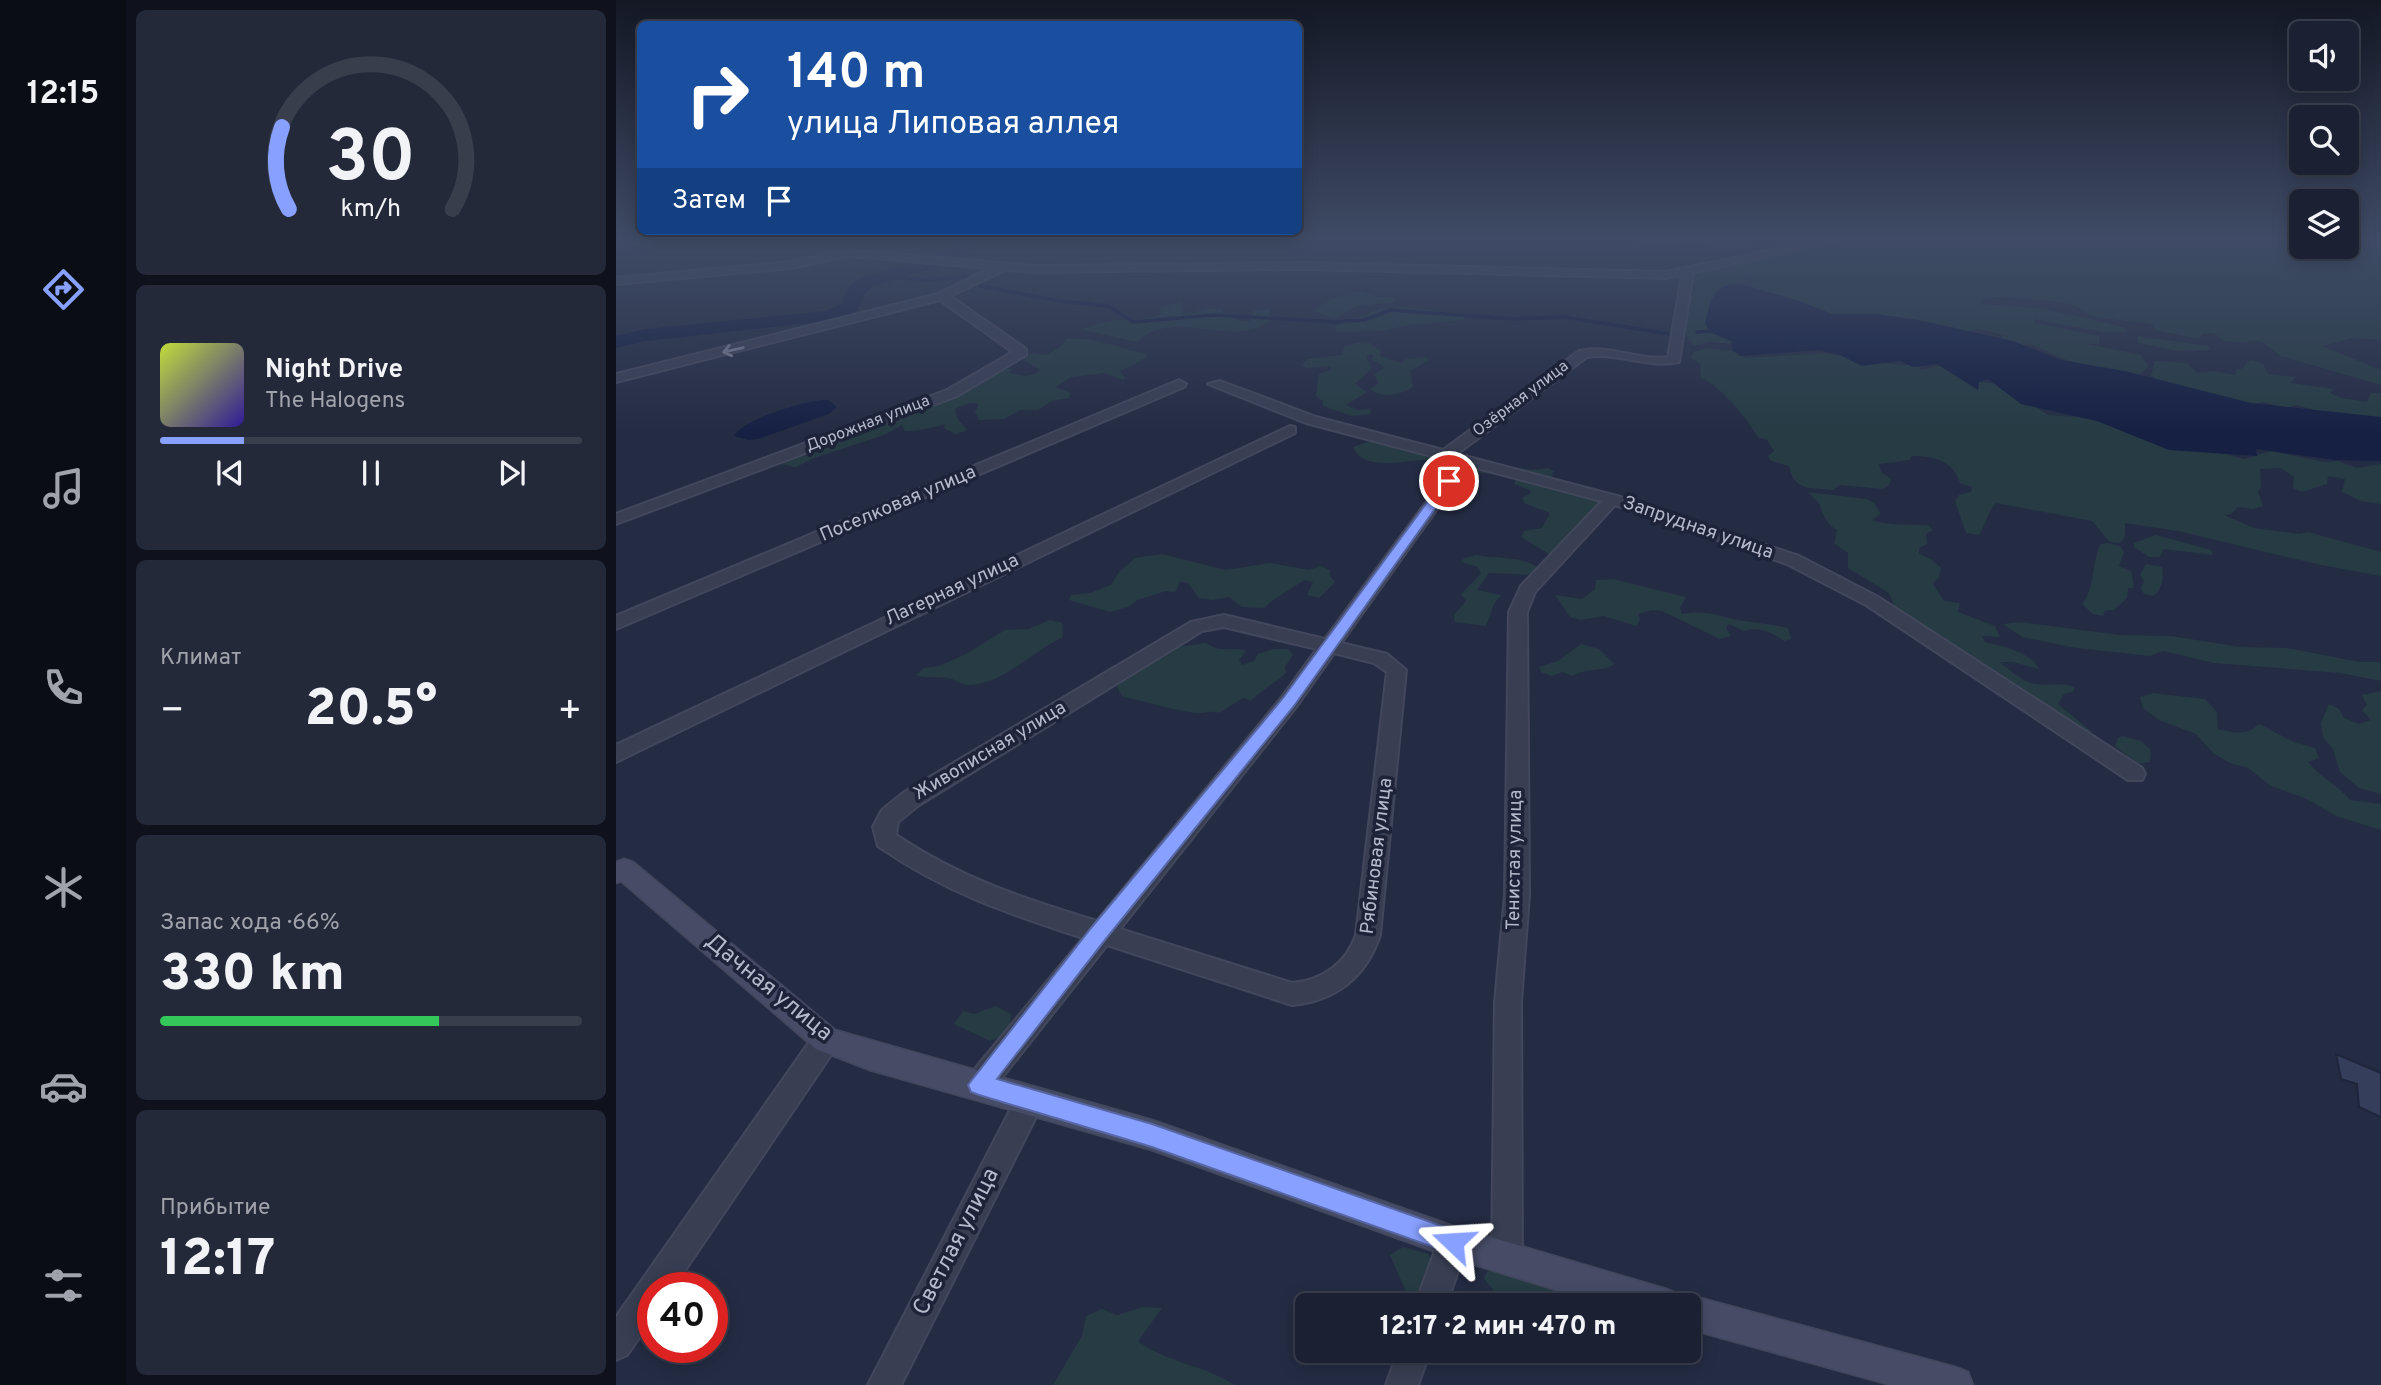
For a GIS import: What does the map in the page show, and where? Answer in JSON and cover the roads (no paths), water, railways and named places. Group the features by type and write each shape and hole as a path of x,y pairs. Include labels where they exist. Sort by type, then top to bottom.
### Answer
{"street":[{"path":"616,378 908,305"},
{"name":"Дорожная улица","path":"616,519 952,393 1022,352 954,305"},
{"name":"Озёрная улица","path":"1447,454 1583,354 1602,352 1661,362 1674,359 1683,305"},
{"name":"Поселковая улица","path":"616,623 1179,384"},
{"name":"Запрудная улица","path":"1215,384 1311,420 1612,499 1770,551 1850,587 2135,774"},
{"name":"Лагерная улица","path":"616,754 1290,430"},
{"path":"979,1085 1098,934 1215,794 1330,646 1449,481"},
{"name":"Тенистая улица","path":"1507,1257 1508,1002 1517,895 1518,612 1527,590 1612,499"},
{"name":"Живописная улица","path":"1098,934 991,898 945,877 891,845 883,834 885,821 911,799 1206,622 1224,621 1330,646"},
{"name":"Рябиновая улица","path":"1098,934 1292,994 1312,991 1344,974 1360,958 1368,935 1399,678 1391,663 1330,646"},
{"name":"Дачная улица","path":"619,866 826,1040 870,1056 1152,1135 1453,1242 1624,1293"},
{"path":"666,1272 826,1040"},
{"name":"Светлая улица","path":"884,1385 1030,1100"},
{"path":"1435,1293 1453,1242"},
{"path":"616,1344 637,1314"},
{"path":"1701,1315 1955,1385"},
{"path":"1402,1385 1410,1363"}],"water":[{"path":"1710,305 1808,305 1832,314 1877,314 1924,321 2013,341 2061,360 2125,371 2251,403 2381,417 2381,461 2336,460 2256,449 2257,456 2169,450 2097,421 2021,404 1988,379 1979,382 1978,390 1937,364 1913,367 1900,361 1862,366 1840,355 1819,350 1741,356 1733,351 1731,341 1709,332 1705,323"},
{"path":"828,400 837,407 829,414 758,439 749,440 734,436 749,423 777,411"}],"waterway":[{"path":"616,342 646,335 830,316 851,305"},
{"path":"1096,305 1109,306 1133,322 1214,315 1335,322 1364,320 1391,310 1514,319 1564,317 1670,334"},
{"path":"1697,332 1714,331"}]}
